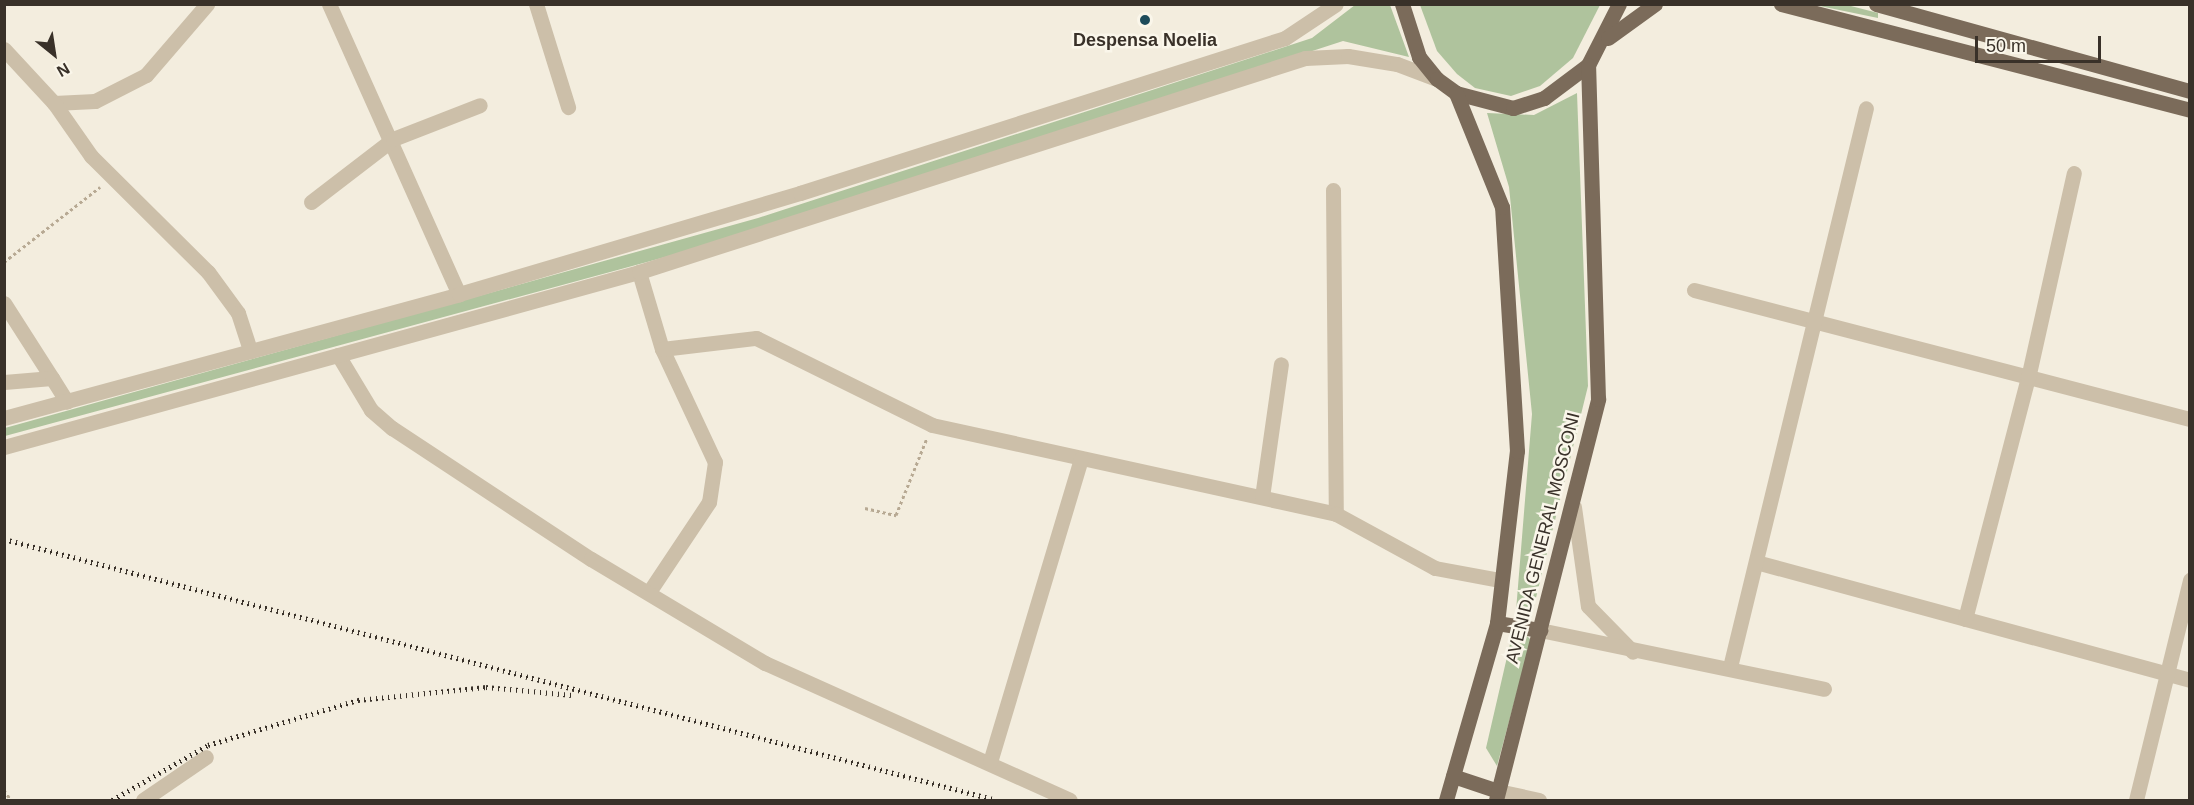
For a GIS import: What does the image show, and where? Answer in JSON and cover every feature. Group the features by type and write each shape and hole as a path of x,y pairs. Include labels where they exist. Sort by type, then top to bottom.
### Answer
{"main road":[{"path":"1402,4 1419,57 1437,79 1456,93 1513,108 1544,98 1588,65 1603,42 1619,4"},
{"path":"1603,42 1655,4"},
{"path":"1781,4 2190,110"},
{"path":"1876,4 2190,91"},
{"name":"AVENIDA GENERAL MOSCONI","path":"1497,796 1574,507 1598,399 1588,65"},
{"name":"AVENIDA GENERAL MOSCONI","path":"1446,801 1497,623 1499,580 1517,451 1510,286 1502,207 1456,93"},
{"path":"1497,623 1540,630"},
{"path":"1453,776 1497,796"}],"street":[{"path":"54,104 95,100 146,75 207,4"},
{"path":"329,4 393,139 459,294"},
{"path":"536,4 568,108"},
{"path":"4,418 459,294 1263,45 1285,38 1336,4"},
{"path":"4,49 54,104 113,177 208,272 238,313 250,351"},
{"path":"4,447 639,272 1305,58 1348,56 1397,64 1437,79"},
{"path":"311,202 393,139 480,105"},
{"path":"1730,667 1866,108"},
{"path":"1965,619 2028,378 2074,173"},
{"path":"1333,190 1336,514"},
{"path":"639,272 662,349 715,462 709,502 649,592"},
{"path":"1694,290 1814,324 2190,419"},
{"path":"4,303 67,402"},
{"path":"662,349 756,338 933,425 1336,514 1435,568 1499,580"},
{"path":"338,355 371,410 392,428 765,663 990,762 1070,801"},
{"path":"1262,497 1281,364"},
{"path":"4,382 52,378"},
{"path":"990,762 1081,458"},
{"path":"1574,507 1588,606 1633,652"},
{"path":"1756,562 2190,680"},
{"path":"2136,801 2190,580"},
{"path":"1540,630 1633,652 1730,667 1824,689"},
{"path":"143,801 206,757"},
{"path":"1497,796 1539,801"}],"path":[{"path":"4,262 113,177"},
{"path":"865,508 896,516 933,425"},
{"path":"4,790 11,801"}],"green space":[{"path":"1420,4 1600,5 1573,58 1540,86 1511,96 1475,88 1457,74 1437,51"},
{"path":"1355,5 1390,5 1409,57 1343,41 765,230 5,436 5,428 758,218 1312,38"},
{"path":"1815,5 1847,5 1878,13 1878,18"},
{"path":"1577,93 1588,386 1531,618 1516,611 1532,414 1509,187 1487,113 1534,115"},
{"path":"1526,635 1531,640 1497,766 1486,748 1510,644"}],"railway":[{"path":"4,539 996,800"},
{"path":"112,800 208,745 358,700 486,687 573,695"}],"place":[{"name":"Despensa Noelia","path":"1145,20"}]}
